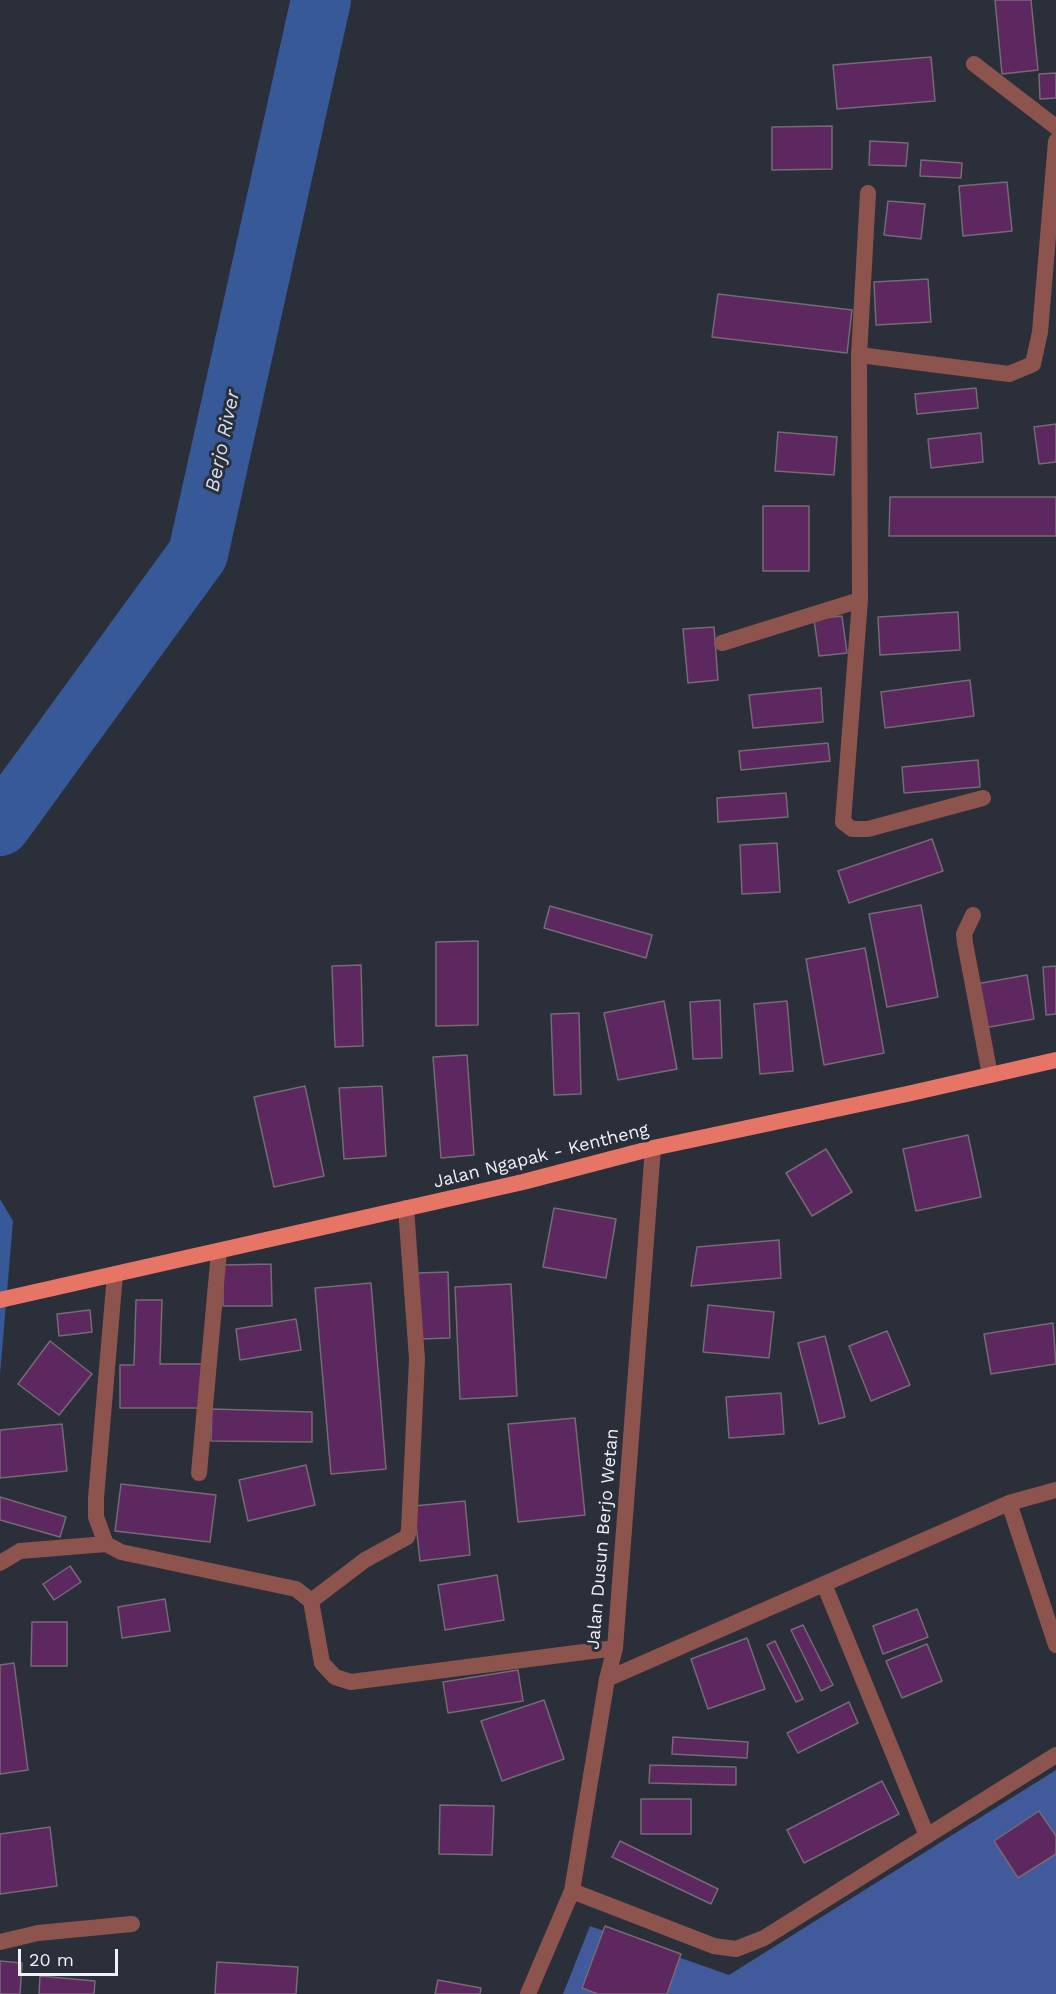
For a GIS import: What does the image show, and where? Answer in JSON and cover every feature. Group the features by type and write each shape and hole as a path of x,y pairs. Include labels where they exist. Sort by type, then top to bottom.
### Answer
{"main road":[{"name":"Jalan Ngapak - Kentheng","path":"0,1300 523,1182 653,1148 1056,1060"}],"street":[{"path":"974,64 1056,127"},
{"path":"859,354 1009,374 1033,364 1040,332 1056,141"},
{"path":"868,193 859,354 860,600 843,822 852,829 868,830 983,798"},
{"path":"722,643 860,600"},
{"path":"973,915 964,934 990,1075"},
{"name":"Jalan Dusun Berjo Wetan","path":"528,1994 572,1892 607,1679 615,1648 653,1148"},
{"path":"310,1601 365,1560 407,1537 409,1530 417,1359 406,1208"},
{"path":"199,1473 219,1251"},
{"path":"106,1544 96,1517 96,1498 115,1274"},
{"path":"607,1679 1009,1503 1056,1490"},
{"path":"1009,1503 1056,1645"},
{"path":"0,1563 20,1551 106,1544 121,1552 296,1589 310,1601 322,1663 335,1677 351,1682 615,1648"},
{"path":"824,1584 927,1836"},
{"path":"572,1892 714,1946 736,1949 764,1938 1056,1755"},
{"path":"0,1942 38,1933 132,1924"}],"shaded area":[{"path":"0,1199 13,1221 0,1375"},
{"path":"1056,1770 1056,1994 563,1994 590,1926 729,1975"}],"building":[{"path":"995,0 1031,0 1038,70 1002,74"},
{"path":"931,57 935,101 837,109 833,65"},
{"path":"1056,73 1056,98 1040,99 1039,74"},
{"path":"832,126 832,169 772,170 772,127"},
{"path":"870,141 908,143 906,166 869,165"},
{"path":"921,160 962,163 961,178 920,176"},
{"path":"1007,182 1012,231 963,236 959,186"},
{"path":"888,201 925,204 921,239 884,235"},
{"path":"928,279 931,322 876,325 874,282"},
{"path":"718,294 852,310 847,353 712,337"},
{"path":"976,388 978,408 917,414 915,394"},
{"path":"1056,424 1056,462 1039,464 1034,427"},
{"path":"778,432 837,437 834,475 775,471"},
{"path":"981,433 983,462 931,468 928,439"},
{"path":"890,497 1056,497 1056,536 889,536"},
{"path":"763,506 809,506 809,571 763,571"},
{"path":"958,612 960,650 880,655 878,617"},
{"path":"842,616 847,653 819,656 814,619"},
{"path":"714,627 718,680 688,683 683,629"},
{"path":"970,680 974,716 885,728 881,692"},
{"path":"821,688 823,722 753,728 749,695"},
{"path":"828,743 830,761 741,770 739,751"},
{"path":"978,760 980,787 904,793 902,767"},
{"path":"786,793 788,817 718,822 717,798"},
{"path":"932,839 943,871 849,903 838,871"},
{"path":"777,843 780,892 742,894 740,845"},
{"path":"921,905 938,997 887,1007 869,914"},
{"path":"550,906 652,935 646,958 544,928"},
{"path":"478,941 478,1025 436,1026 436,942"},
{"path":"865,948 884,1053 824,1065 806,959"},
{"path":"361,965 363,1046 335,1047 332,966"},
{"path":"1056,966 1056,1014 1046,1015 1043,967"},
{"path":"1027,975 1034,1019 984,1028 976,984"},
{"path":"720,1000 722,1058 693,1059 690,1002"},
{"path":"664,1001 677,1069 618,1080 604,1013"},
{"path":"787,1001 793,1071 760,1074 754,1004"},
{"path":"579,1013 581,1094 554,1095 551,1014"},
{"path":"467,1055 474,1155 441,1158 433,1057"},
{"path":"305,1086 324,1176 274,1187 254,1097"},
{"path":"382,1086 386,1156 344,1159 339,1088"},
{"path":"968,1135 981,1197 916,1211 903,1149"},
{"path":"826,1149 852,1192 812,1216 786,1173"},
{"path":"554,1208 616,1219 606,1278 543,1267"},
{"path":"779,1240 781,1278 691,1286 697,1247"},
{"path":"271,1264 272,1306 223,1306 223,1265"},
{"path":"448,1272 450,1338 420,1339 416,1273"},
{"path":"371,1283 386,1469 331,1474 315,1288"},
{"path":"511,1284 517,1396 460,1399 455,1287"},
{"path":"136,1300 162,1300 160,1364 202,1364 202,1408 120,1408 120,1365 134,1365"},
{"path":"708,1305 774,1312 769,1358 703,1352"},
{"path":"90,1310 92,1332 59,1336 57,1314"},
{"path":"296,1319 301,1350 240,1360 236,1329"},
{"path":"1053,1323 1056,1364 991,1374 984,1334"},
{"path":"887,1331 910,1385 871,1401 849,1346"},
{"path":"825,1336 845,1417 819,1424 798,1343"},
{"path":"50,1341 92,1374 59,1415 18,1384"},
{"path":"781,1393 784,1434 729,1438 726,1397"},
{"path":"212,1409 312,1412 312,1442 211,1441"},
{"path":"575,1418 585,1515 518,1522 508,1424"},
{"path":"62,1424 67,1471 0,1478 0,1430"},
{"path":"306,1465 315,1505 248,1521 239,1480"},
{"path":"121,1484 216,1495 210,1542 115,1531"},
{"path":"0,1497 66,1517 60,1537 0,1520"},
{"path":"465,1501 470,1555 420,1561 414,1506"},
{"path":"70,1566 81,1582 54,1600 43,1584"},
{"path":"497,1575 504,1620 445,1630 438,1585"},
{"path":"165,1599 170,1631 122,1638 118,1607"},
{"path":"917,1609 928,1637 883,1654 873,1626"},
{"path":"32,1622 67,1622 67,1666 31,1666"},
{"path":"803,1625 833,1685 821,1691 791,1630"},
{"path":"747,1638 765,1689 708,1709 691,1659"},
{"path":"775,1641 803,1699 796,1702 767,1645"},
{"path":"927,1644 942,1681 902,1698 886,1661"},
{"path":"14,1663 28,1770 0,1774 0,1665"},
{"path":"518,1670 523,1701 448,1713 443,1682"},
{"path":"544,1700 564,1759 502,1781 481,1721"},
{"path":"849,1702 858,1723 798,1753 787,1733"},
{"path":"673,1737 748,1742 747,1758 672,1754"},
{"path":"650,1765 736,1767 736,1785 649,1783"},
{"path":"882,1781 899,1814 804,1863 787,1830"},
{"path":"641,1799 691,1799 691,1834 641,1834"},
{"path":"440,1805 494,1806 492,1855 439,1854"},
{"path":"1039,1811 1056,1836 1056,1854 1018,1878 994,1841"},
{"path":"50,1827 57,1886 0,1894 0,1834"},
{"path":"620,1841 718,1889 711,1904 612,1857"},
{"path":"605,1926 681,1954 667,1994 598,1994 582,1988"},
{"path":"0,1961 22,1963 20,1994 0,1994"},
{"path":"217,1962 298,1967 296,1994 215,1994"},
{"path":"40,1976 95,1981 94,1994 39,1994"},
{"path":"438,1980 481,1988 480,1994 435,1994"}],"waterway":[{"name":"Berjo River","path":"0,826 198,554 321,0"}]}
